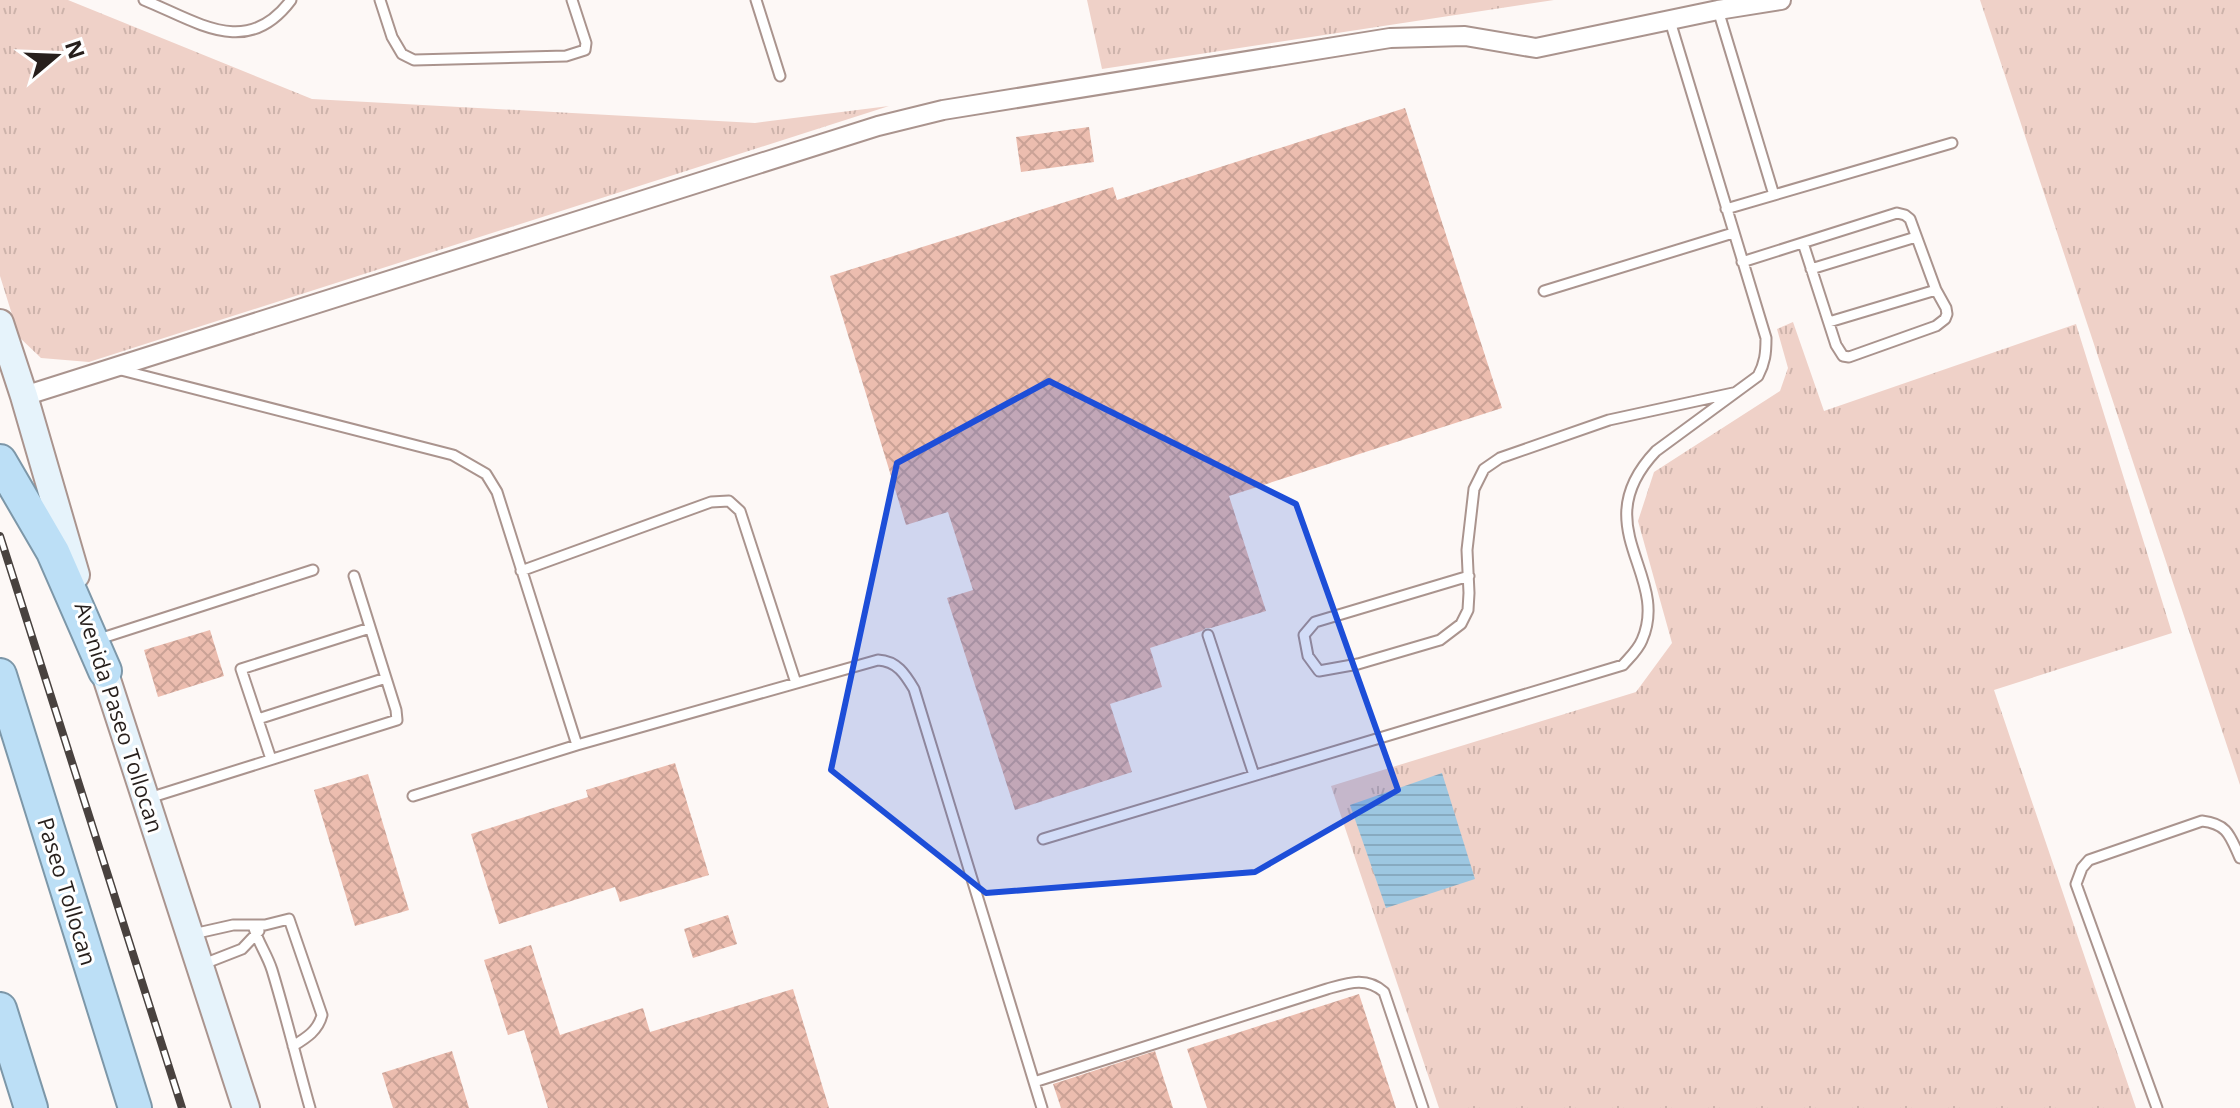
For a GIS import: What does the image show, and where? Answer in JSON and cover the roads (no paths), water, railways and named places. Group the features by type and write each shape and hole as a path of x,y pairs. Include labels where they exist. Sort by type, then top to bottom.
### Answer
{"highway":[{"path":"0,461 53,552 105,671"},
{"name":"Paseo Tollocan","path":"0,675 135,1108"},
{"path":"0,1009 31,1108"}],"main road":[{"name":"Avenida Paseo Tollocan","path":"0,323 95,640 246,1108"}],"street":[{"path":"24,396 878,126 931,113 1390,38 1465,36 1536,48 1781,0"}],"lane":[{"path":"144,0 223,32 238,34 281,14 291,0"},
{"path":"380,0 392,37 402,54 414,60 566,56 581,52 585,50 586,43 572,0"},
{"path":"756,0 780,76"},
{"path":"1718,10 1774,195"},
{"path":"1043,839 1623,665 1638,648 1648,615 1625,511 1636,477 1656,451 1758,376 1766,354 1766,338 1670,21"},
{"path":"1726,209 1952,143"},
{"path":"1742,262 1897,213 1905,215 1910,219 1936,290 1946,308 1945,319 1936,326 1849,357 1843,356 1839,352 1803,243"},
{"path":"1544,291 1733,233"},
{"path":"1811,269 1916,237"},
{"path":"1829,322 1936,290"},
{"path":"113,368 453,455 479,469 491,480 497,492 577,745"},
{"path":"1469,576 1315,622 1304,635 1308,656 1319,671 1358,664 1440,640 1461,624 1468,610 1469,576 1467,550 1474,489 1484,469 1500,458 1609,420 1737,392"},
{"path":"521,571 711,502 729,501 740,511 796,683"},
{"path":"95,640 313,570"},
{"path":"146,799 397,720 354,576"},
{"path":"271,759 241,669 370,628"},
{"path":"1208,635 1254,775"},
{"path":"413,796 577,745 878,660 888,661 898,666 914,689 1042,1108"},
{"path":"258,719 386,678"},
{"path":"2157,1108 2076,884 2089,860 2202,821 2215,822 2229,832 2240,858"},
{"path":"199,965 242,949 254,930 289,919 322,1015 320,1025 293,1046"},
{"path":"190,935 233,925 254,930 268,956 310,1108"},
{"path":"1034,1082 1327,989 1364,982 1378,986 1384,992 1423,1108"}],"water":[{"path":"1442,773 1475,879 1386,908 1350,805"}],"railway":[{"path":"0,536 182,1108"}]}
